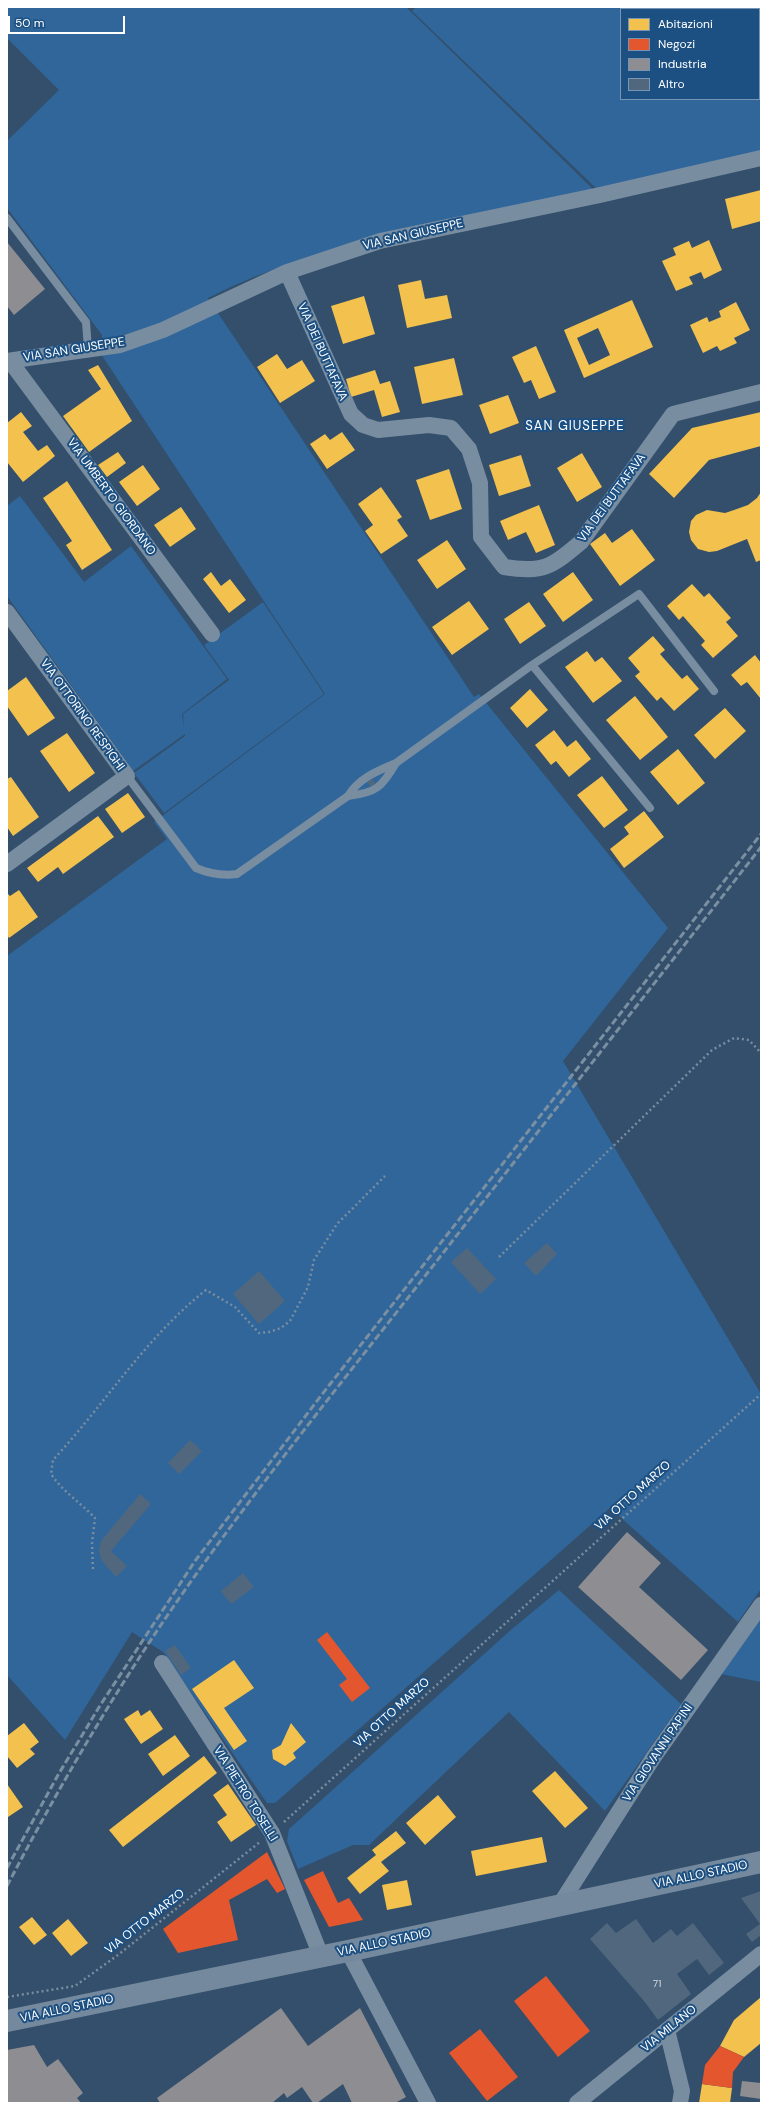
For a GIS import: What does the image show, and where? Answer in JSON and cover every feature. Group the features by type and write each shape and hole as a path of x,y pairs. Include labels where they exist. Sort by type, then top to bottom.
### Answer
{"main road":[{"name":"VIA ALLO STADIO","path":"7,2021 348,1951 761,1862"}],"street":[{"name":"VIA SAN GIUSEPPE","path":"9,361 120,345 163,330 286,272 380,241 600,195 761,158"},
{"name":"VIA DEI BUTTAFAVA","path":"286,272 351,414 363,425 378,430 429,425 451,428 469,449 480,483 482,537 504,567 524,570 543,569 564,556 581,542 672,414 761,392"},
{"name":"VIA UMBERTO GIORDANO","path":"9,361 212,634"},
{"name":"VIA OTTORINO RESPIGHI","path":"7,612 127,776 7,864"},
{"name":"VIA GIOVANNI PAPINI","path":"559,1906 653,1758 761,1604"},
{"name":"VIA PIETRO TOSELLI","path":"162,1664 272,1833 321,1956"},
{"path":"348,1951 428,2103"},
{"name":"VIA MILANO","path":"578,2103 761,1954"},
{"path":"667,2030 682,2091 680,2103"}],"lane":[{"path":"7,218 86,322 88,349"},
{"path":"127,776 196,868 210,874 237,874 348,796 355,785 368,776 396,763 532,665 639,594 714,692"},
{"path":"532,665 650,808"},
{"path":"348,796 368,794 386,781 396,763"}],"path":[{"path":"499,1256 712,1050 734,1038 749,1040 761,1053"},
{"path":"93,1569 92,1543 95,1518 82,1504 60,1488 51,1474 53,1460 148,1346 183,1308 206,1290 234,1307 259,1332 268,1332 281,1328 290,1321 308,1287 314,1260 337,1224 385,1176"},
{"name":"VIA OTTO MARZO","path":"7,1997 75,1986 118,1956 272,1833 761,1394"}],"shaded area":[{"path":"7,7 406,7 598,194 448,222 350,245 301,260 254,277 208,298 474,697 479,694 668,928 563,1061 761,1394 761,1589 738,1622 610,1508 275,1803 267,1803 163,1652 132,1632 65,1740 7,1675 7,956 167,839 154,822 325,694 103,357 102,335 7,208 7,141 59,90 7,38"},
{"path":"416,7 761,7 761,153 600,192 412,11"},
{"path":"20,496 84,582 131,546 227,679 182,714 184,729 183,714 229,680 204,645 263,602 324,694 164,813 134,773 185,736 185,734 133,771 7,596 7,506"},
{"path":"559,1590 681,1704 605,1811 509,1712 369,1845 353,1845 298,1869 287,1841 289,1829 512,1629"},
{"path":"761,1617 761,1682 721,1674"}],"building: Abitazioni":[{"path":"761,190 761,221 732,229 725,199"},
{"path":"709,240 722,270 704,279 701,272 689,277 693,284 676,291 662,261 676,255 673,248 689,241 692,248"},
{"path":"421,280 425,299 447,295 452,318 407,328 398,285"},
{"path":"364,296 375,334 343,344 331,306"},
{"path":"632,300 653,347 584,378 564,330","holes":["598,328 610,355 589,365 577,338"]},
{"path":"736,302 750,330 734,338 737,343 720,351 717,346 703,353 690,325 707,317 709,322 721,317 719,311"},
{"path":"536,346 556,392 539,399 531,380 524,383 512,357"},
{"path":"277,354 287,369 302,360 315,381 280,403 257,367"},
{"path":"454,358 463,395 422,404 414,367"},
{"path":"98,365 132,421 89,452 63,416 101,389 88,370"},
{"path":"375,370 380,384 390,381 400,412 382,417 374,390 351,397 346,379"},
{"path":"508,395 519,423 490,434 479,405"},
{"path":"21,412 32,426 23,432 38,451 47,445 55,456 23,482 7,462 7,423"},
{"path":"761,412 761,446 709,460 674,498 649,474 692,428"},
{"path":"342,432 355,450 327,469 310,444 325,434 330,440"},
{"path":"118,452 126,463 107,477 98,465"},
{"path":"582,453 602,487 577,502 557,468"},
{"path":"521,455 531,486 499,496 489,465"},
{"path":"143,465 160,489 137,506 119,482"},
{"path":"449,469 462,509 430,520 416,480"},
{"path":"67,481 112,550 82,570 66,545 72,541 43,498"},
{"path":"381,487 402,517 397,520 408,536 381,554 365,531 373,525 358,504"},
{"path":"761,492 761,560 756,562 747,539 717,551 709,552 698,549 691,540 689,532 691,521 696,515 707,510 725,513 734,510 748,505 757,498"},
{"path":"539,505 555,545 536,553 526,532 508,540 500,521"},
{"path":"181,507 196,529 170,547 154,525"},
{"path":"632,529 655,560 620,586 590,544 605,533 612,543"},
{"path":"447,540 466,569 437,589 417,560"},
{"path":"211,572 221,586 230,579 246,600 229,613 203,579"},
{"path":"573,572 593,600 563,622 543,594"},
{"path":"692,584 704,597 709,593 731,618 726,622 738,636 713,658 701,645 705,641 683,616 679,620 667,606"},
{"path":"469,601 489,629 452,655 432,627"},
{"path":"529,602 546,626 520,644 504,619"},
{"path":"653,636 665,650 660,654 682,679 687,675 699,689 674,711 661,697 657,701 635,676 640,672 628,658"},
{"path":"587,651 595,662 602,657 622,681 593,703 565,667"},
{"path":"755,655 761,663 761,699 747,682 741,686 731,675"},
{"path":"26,677 55,718 28,736 7,706 7,691"},
{"path":"530,689 548,710 527,728 510,708"},
{"path":"635,696 668,737 640,760 606,720"},
{"path":"725,708 746,731 715,759 694,735"},
{"path":"554,730 567,747 576,740 591,759 569,777 556,761 551,765 535,745"},
{"path":"67,733 95,773 69,792 40,751"},
{"path":"678,749 705,783 678,805 650,772"},
{"path":"602,776 628,810 604,828 577,795"},
{"path":"11,777 39,817 13,836 7,827 7,779"},
{"path":"128,793 145,817 122,833 105,809"},
{"path":"644,811 664,837 624,868 610,849 629,834 624,827"},
{"path":"98,816 114,837 63,874 58,867 38,882 27,868"},
{"path":"19,890 38,917 9,938 7,935 7,893 10,896"},
{"path":"234,1660 254,1688 224,1708 247,1741 234,1750 192,1689"},
{"path":"138,1710 141,1716 150,1710 163,1729 141,1744 124,1719"},
{"path":"24,1723 39,1742 30,1749 35,1754 17,1768 7,1756 7,1736"},
{"path":"291,1723 306,1742 293,1753 296,1758 285,1766 273,1759 272,1750 281,1745"},
{"path":"175,1735 190,1756 163,1776 148,1754"},
{"path":"204,1756 217,1773 123,1847 109,1830"},
{"path":"555,1771 588,1808 565,1828 532,1791"},
{"path":"7,1784 23,1807 8,1817 7,1815"},
{"path":"228,1784 256,1825 231,1842 217,1822 227,1815 213,1795"},
{"path":"438,1795 456,1817 425,1845 406,1823"},
{"path":"396,1831 406,1843 381,1862 389,1871 360,1894 347,1878 376,1855 372,1850"},
{"path":"542,1837 547,1862 476,1876 471,1851"},
{"path":"407,1880 412,1905 387,1910 382,1885"},
{"path":"32,1917 47,1935 34,1945 19,1927"},
{"path":"68,1919 88,1943 71,1956 52,1933"},
{"path":"761,1997 761,2043 744,2057 720,2046 734,2020"},
{"path":"702,2084 732,2088 730,2103 699,2103"}],"building: Negozi":[{"path":"327,1632 370,1688 352,1702 339,1685 347,1679 317,1640"},
{"path":"267,1852 285,1889 277,1893 267,1879 229,1900 238,1940 178,1953 163,1929"},
{"path":"323,1871 338,1903 349,1898 363,1920 329,1927 304,1880"},
{"path":"546,1976 590,2031 558,2057 514,2001"},
{"path":"480,2029 518,2077 487,2101 449,2053"},
{"path":"720,2046 744,2057 733,2072 732,2088 702,2084 705,2065"}],"building: Industria":[{"path":"7,242 45,289 14,315 7,306"},
{"path":"627,1532 661,1563 639,1587 708,1650 681,1680 578,1587"},
{"path":"281,2008 308,2046 360,2008 406,2097 395,2103 352,2103 343,2084 317,2103 313,2103 302,2087 287,2098 284,2093 272,2103 160,2103 157,2098"},
{"path":"34,2045 47,2067 58,2059 83,2093 77,2098 81,2103 7,2103 7,2050"},
{"path":"742,2081 761,2083 761,2099 740,2096"}],"building: Altro":[{"path":"372,779 376,784 371,787 367,782"},
{"path":"547,1243 557,1254 536,1276 524,1263"},
{"path":"467,1248 496,1279 480,1294 451,1262"},
{"path":"259,1271 285,1301 259,1324 233,1294"},
{"path":"190,1440 202,1451 179,1474 168,1463"},
{"path":"140,1494 151,1504 111,1551 127,1566 116,1577 102,1561 99,1551 101,1541"},
{"path":"243,1573 254,1587 231,1604 221,1591"},
{"path":"175,1645 191,1668 181,1675 165,1651"},
{"path":"761,1891 761,1935 752,1942 746,1934 760,1924 741,1898"},
{"path":"636,1919 653,1943 671,1929 677,1936 693,1923 724,1963 709,1975 697,1959 677,1974 691,1994 658,2020 644,2001 590,1939 607,1923 616,1933"}],"railway":[{"path":"7,1868 58,1775 101,1704 195,1561 320,1397 761,834"},
{"path":"7,1886 52,1803 99,1722 149,1643 202,1566 308,1424 761,847"}],"district":[{"name":"SAN GIUSEPPE","path":"575,427"}]}
